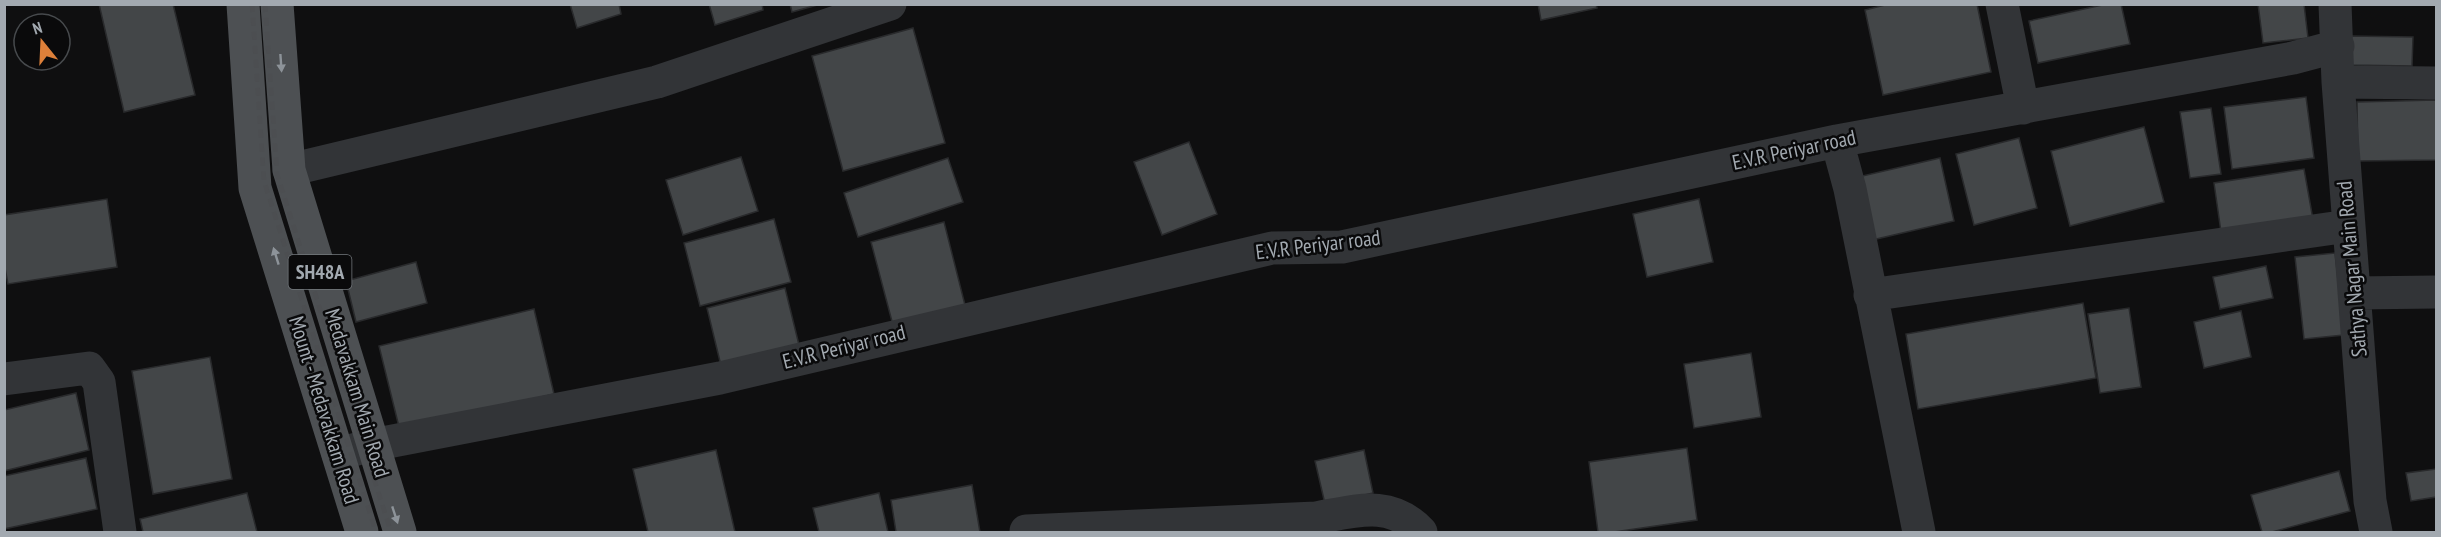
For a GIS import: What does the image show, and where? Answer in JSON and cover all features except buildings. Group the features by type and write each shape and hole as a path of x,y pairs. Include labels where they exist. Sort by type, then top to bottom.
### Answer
{"main road":[{"name":"Mount - Medavakkam Road","path":"243,4 255,188 362,532"},
{"name":"Medavakkam Main Road","path":"277,4 289,170 400,532"}],"street":[{"path":"289,170 657,82 891,4"},
{"path":"2002,4 2023,108"},
{"name":"Sathya Nagar Main Road","path":"2335,4 2338,82 2370,501 2376,532"},
{"name":"E.V.R Periyar road","path":"338,454 372,445 720,378 1272,248 1342,247 1837,141 2293,58 2338,46"},
{"path":"2338,82 2436,83"},
{"path":"1837,141 1850,189 1919,532"},
{"path":"1870,295 2349,226"},
{"path":"2355,292 2436,292"},
{"path":"4,379 89,368 99,382 120,532"},
{"path":"1026,531 1317,525 1370,508 1404,517 1421,532"}],"railway":[{"path":"252,4 264,181 376,532"},
{"path":"265,4 277,174 391,532"}]}
